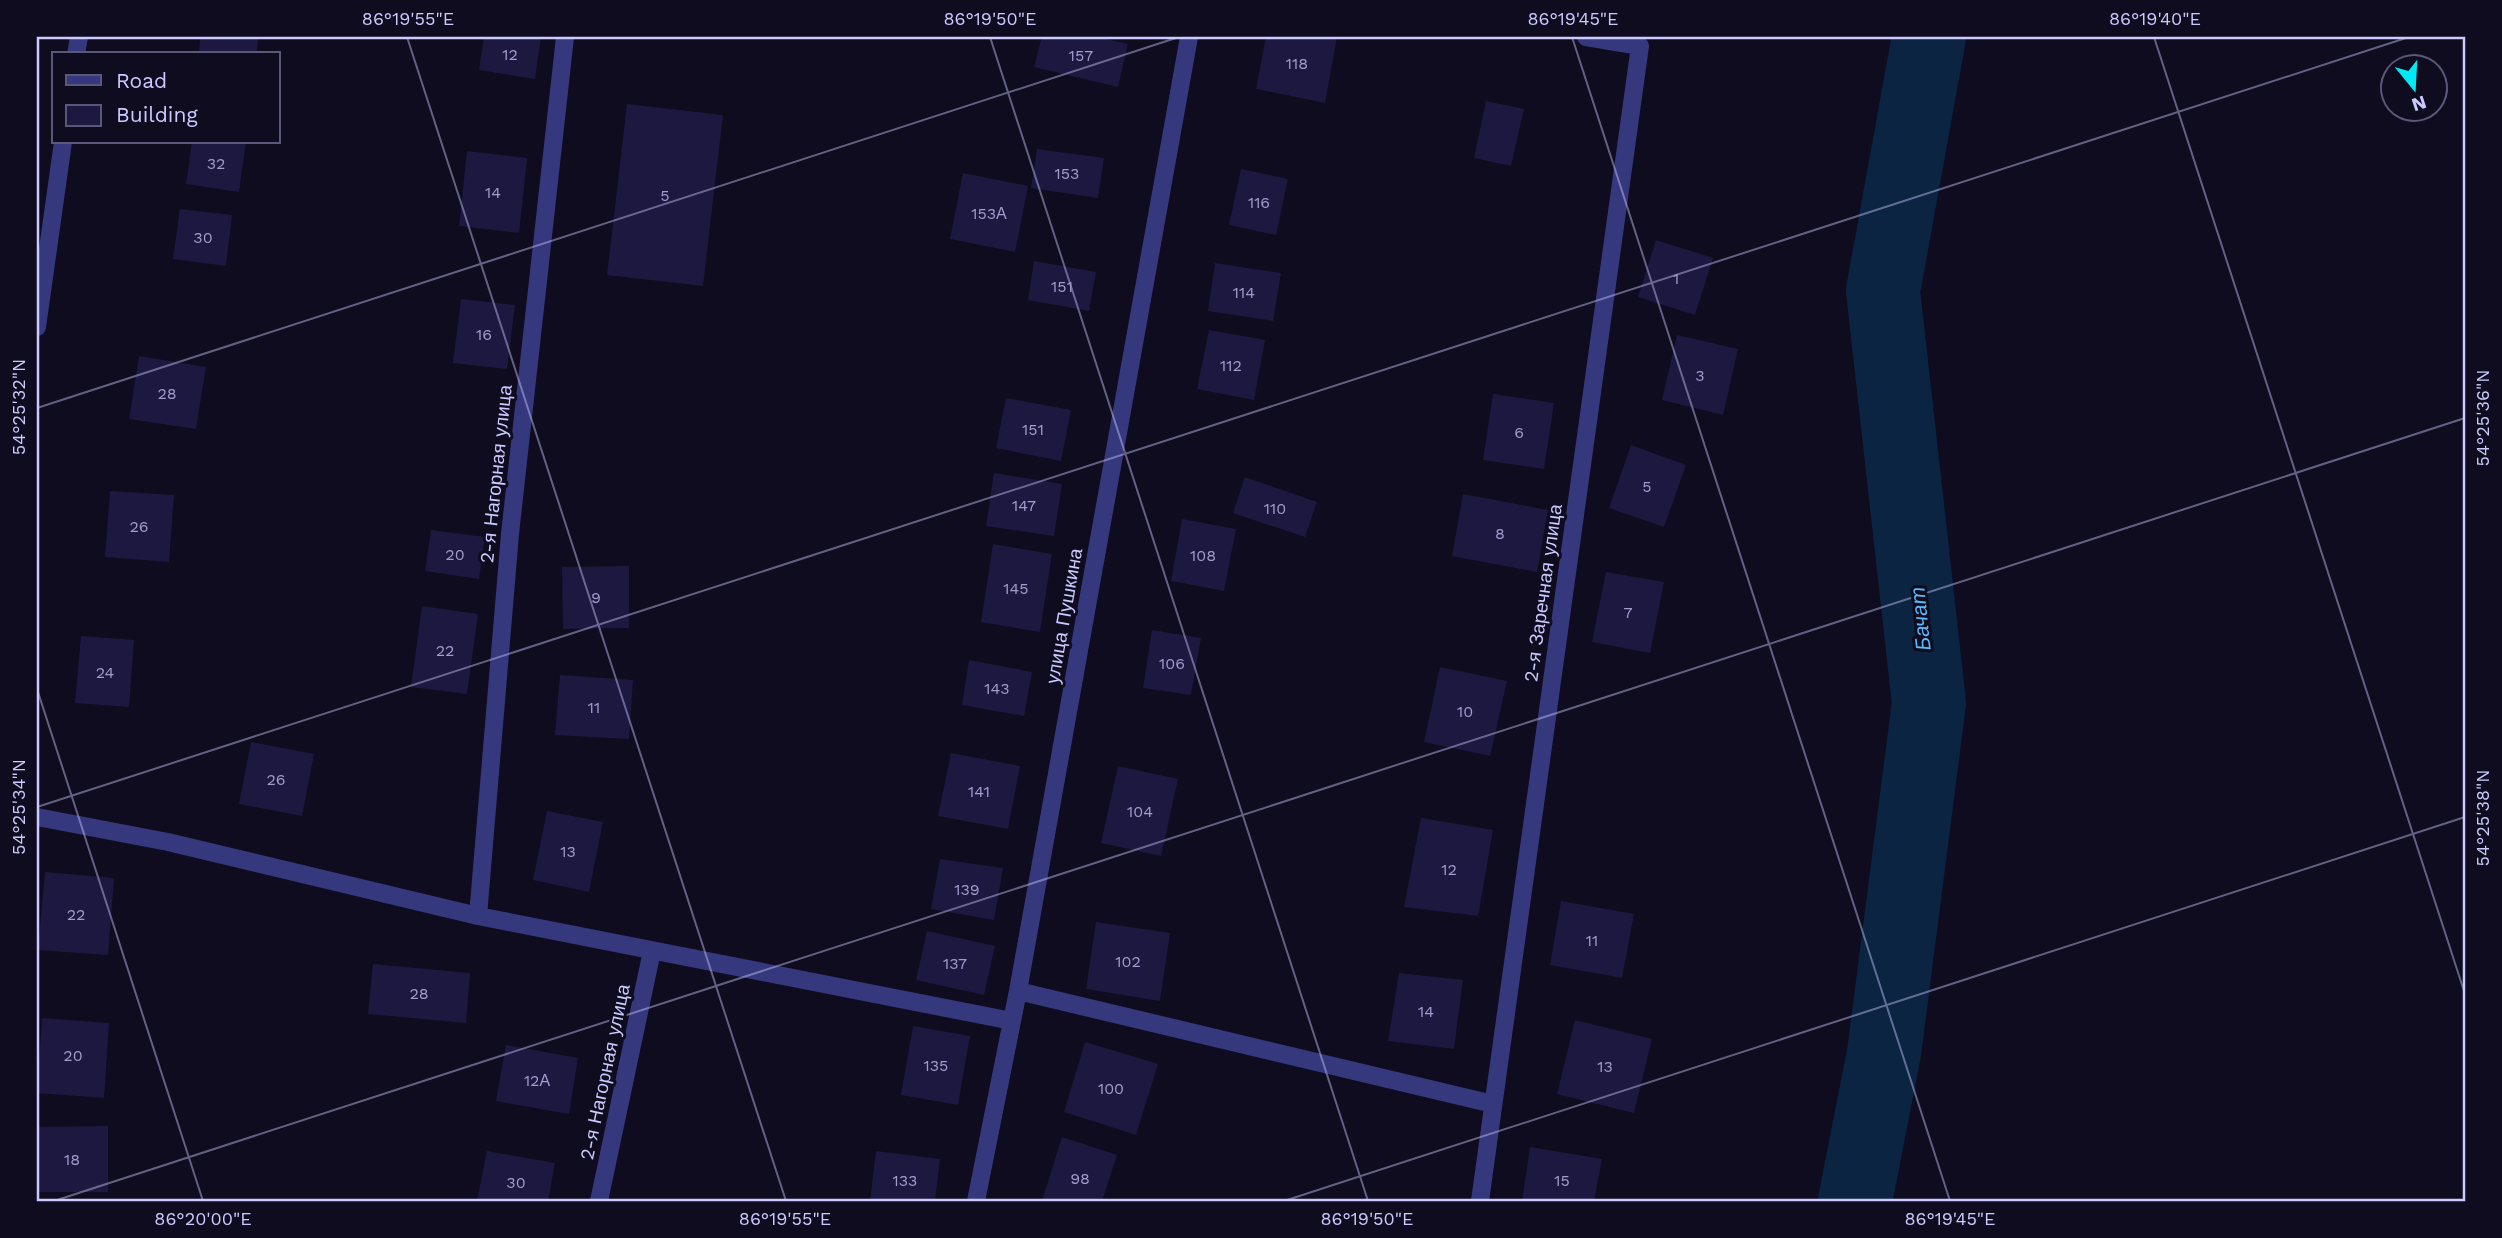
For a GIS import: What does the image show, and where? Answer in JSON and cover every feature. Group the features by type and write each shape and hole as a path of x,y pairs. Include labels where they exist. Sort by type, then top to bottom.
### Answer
{"street":[{"name":"2-я Нагорная улица","path":"478,916 510,534 565,37"},
{"name":"улица Пушкина","path":"976,1201 1013,1021 1189,37"},
{"name":"2-я Заречная улица","path":"1480,1201 1640,46 1586,37"},
{"path":"37,327 64,144"},
{"path":"37,817 168,842 478,916 1013,1021"},
{"name":"2-я Нагорная улица","path":"599,1201 652,951"},
{"path":"1018,991 1493,1104"}],"building":[{"path":"200,37 258,37 257,52 199,52"},
{"path":"484,37 541,37 535,79 479,70"},
{"path":"1042,37 1098,37 1128,44 1118,87 1034,67"},
{"path":"1266,37 1337,37 1325,103 1256,89"},
{"path":"1486,101 1524,109 1511,166 1474,158"},
{"path":"627,104 723,115 703,286 607,275"},
{"path":"192,144 246,144 239,192 186,184"},
{"path":"1037,149 1104,158 1098,198 1031,188"},
{"path":"467,151 527,158 519,233 459,226"},
{"path":"1241,169 1288,179 1276,235 1229,225"},
{"path":"963,173 1028,186 1015,252 950,239"},
{"path":"180,209 232,215 226,266 173,259"},
{"path":"1656,240 1713,258 1695,315 1638,297"},
{"path":"1034,261 1096,272 1089,311 1028,300"},
{"path":"1215,263 1281,273 1273,321 1208,311"},
{"path":"461,299 515,305 507,369 453,363"},
{"path":"1209,330 1265,340 1254,400 1197,389"},
{"path":"1677,335 1738,349 1723,415 1662,400"},
{"path":"139,356 206,367 196,429 129,419"},
{"path":"1493,394 1554,403 1544,469 1483,460"},
{"path":"1006,398 1071,410 1061,461 996,448"},
{"path":"1631,445 1686,465 1664,527 1609,508"},
{"path":"994,473 1062,484 1054,536 986,526"},
{"path":"1245,477 1317,502 1305,537 1233,513"},
{"path":"110,491 174,495 169,562 105,557"},
{"path":"1463,494 1548,510 1537,572 1452,556"},
{"path":"1182,519 1236,529 1224,591 1171,581"},
{"path":"431,530 485,537 479,579 425,571"},
{"path":"993,544 1052,554 1040,632 981,622"},
{"path":"629,566 629,628 563,629 562,567"},
{"path":"1606,572 1664,582 1650,653 1592,642"},
{"path":"422,606 478,614 467,694 411,687"},
{"path":"1152,630 1201,638 1191,695 1143,688"},
{"path":"81,636 134,640 129,707 75,703"},
{"path":"969,660 1032,672 1024,716 962,705"},
{"path":"1440,667 1507,681 1490,756 1424,742"},
{"path":"560,675 633,680 629,739 555,735"},
{"path":"251,742 314,754 302,816 239,804"},
{"path":"951,753 1020,766 1008,829 938,816"},
{"path":"1118,766 1178,779 1161,856 1101,843"},
{"path":"547,811 603,822 589,892 533,880"},
{"path":"1421,818 1493,830 1478,916 1404,907"},
{"path":"940,859 1003,868 994,920 931,909"},
{"path":"45,872 114,878 108,955 38,950"},
{"path":"1561,901 1634,914 1622,978 1550,965"},
{"path":"1096,922 1170,933 1160,1001 1086,989"},
{"path":"927,931 995,946 984,995 916,980"},
{"path":"373,964 470,973 466,1023 368,1014"},
{"path":"1399,973 1463,980 1454,1049 1388,1041"},
{"path":"42,1018 109,1023 104,1098 37,1093"},
{"path":"1575,1020 1652,1039 1634,1113 1557,1094"},
{"path":"913,1026 970,1036 958,1105 901,1095"},
{"path":"1085,1042 1158,1064 1136,1135 1064,1112"},
{"path":"506,1045 578,1058 569,1114 496,1101"},
{"path":"108,1126 108,1192 37,1192 37,1127"},
{"path":"1062,1137 1117,1155 1102,1201 1042,1201"},
{"path":"1530,1147 1602,1159 1594,1201 1522,1201"},
{"path":"487,1151 555,1163 548,1201 477,1201"},
{"path":"876,1151 940,1159 935,1201 870,1201"}],"waterway":[{"name":"Бачат","path":"1855,1201 1884,1053 1929,703 1883,291 1929,37"}]}
